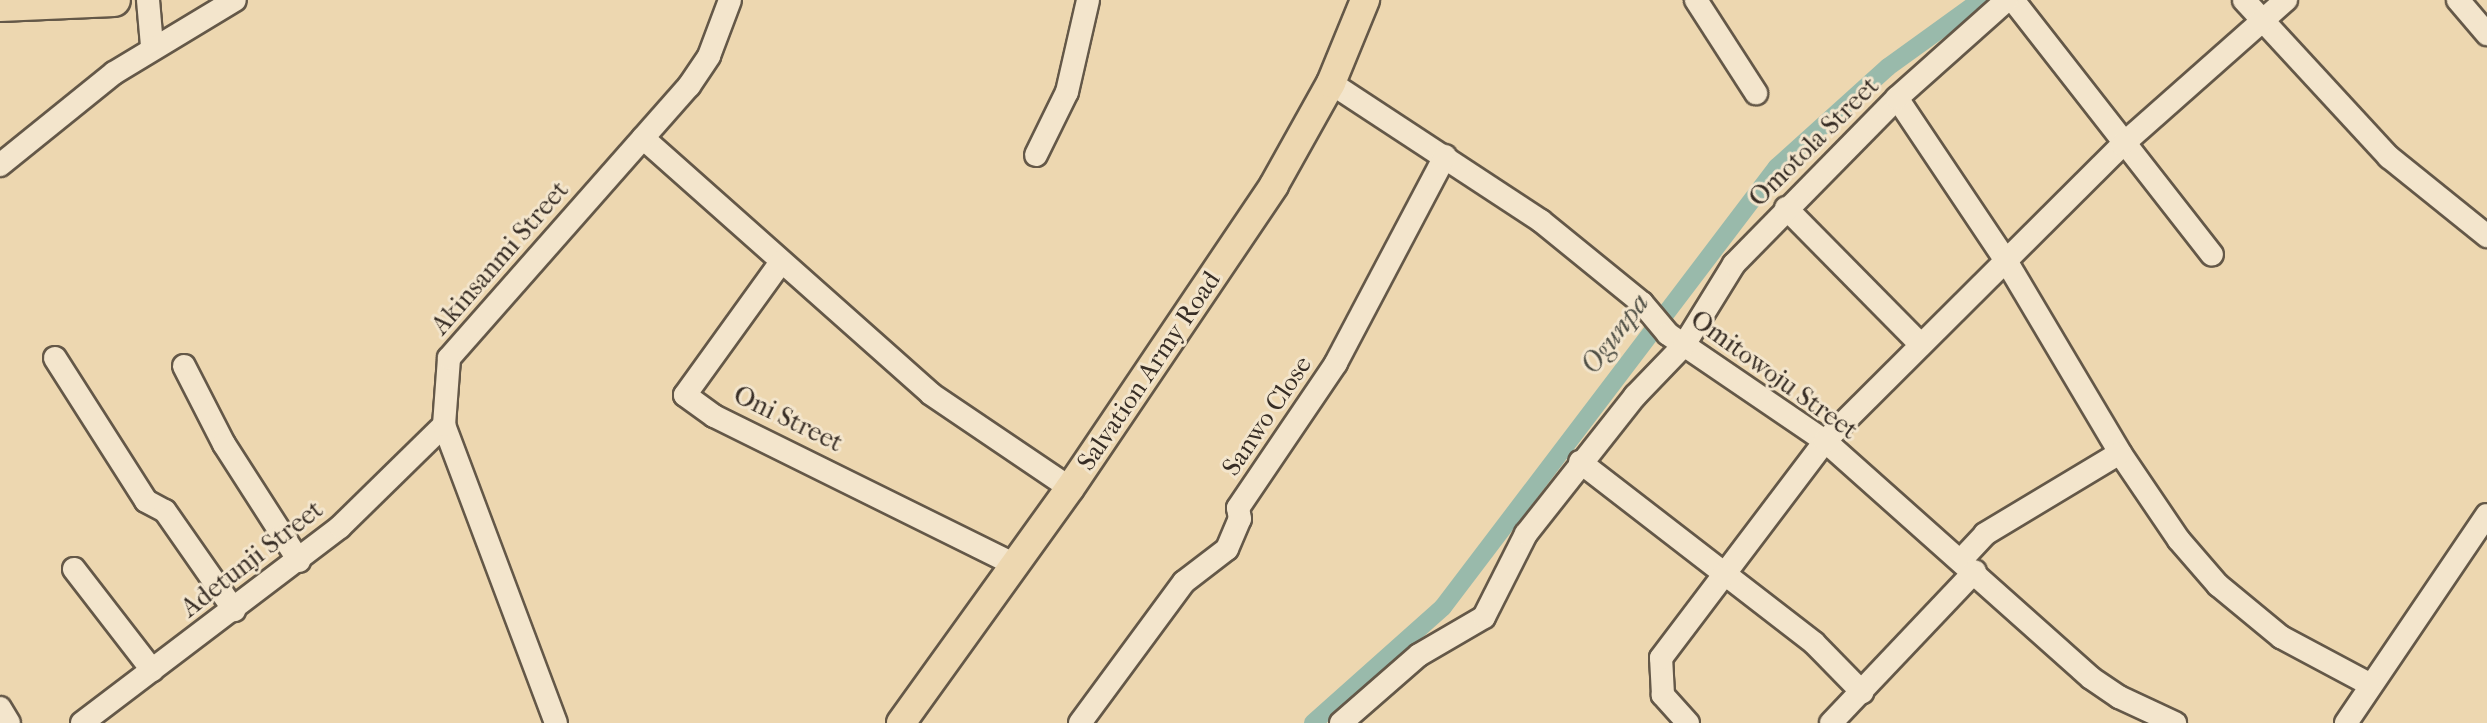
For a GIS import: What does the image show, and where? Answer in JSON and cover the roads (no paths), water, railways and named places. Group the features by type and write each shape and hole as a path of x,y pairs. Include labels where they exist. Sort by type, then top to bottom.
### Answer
{"highway":[{"path":"0,5 114,0"}],"main road":[{"name":"Salvation Army Road","path":"901,723 1070,488 1274,185 1331,83 1365,0"}],"street":[{"path":"148,0 152,46"},
{"path":"0,165 152,46 235,0"},
{"name":"Akinsanmi Street","path":"556,723 444,425 449,358 643,138 709,56 730,0"},
{"path":"1036,155 1067,92 1088,0"},
{"path":"1696,0 1756,93"},
{"path":"2010,0 2212,255"},
{"name":"Omotola Street","path":"1341,723 1419,655 1484,617 1526,534 1734,264 1897,98 2010,0"},
{"path":"2244,0 2389,157 2487,236"},
{"path":"1688,723 1663,695 1661,658 1825,441 2008,264 2122,145 2286,0"},
{"path":"2458,0 2487,34"},
{"name":"Omitowoju Street","path":"1331,83 1541,221 1642,303 1676,339 1825,441 1969,565 2091,678 2119,697 2175,723"},
{"path":"1897,98 2008,264 2120,453 2179,540 2218,585 2281,637 2371,685"},
{"path":"643,138 931,394 1070,488"},
{"name":"Sanwo Close","path":"1080,723 1184,582 1227,549 1240,519 1238,508 1336,363 1445,156"},
{"path":"1786,208 1921,345"},
{"name":"Oni Street","path":"781,262 685,395 714,416 1016,565"},
{"path":"55,358 146,501 165,511 234,610"},
{"path":"184,366 224,444 299,561"},
{"name":"Adetunji Street","path":"82,723 299,561 444,425"},
{"path":"1831,723 1862,692 1969,565 1985,534 2120,453"},
{"path":"1580,462 1814,643 1862,692"},
{"path":"2346,723 2487,515"},
{"path":"74,569 152,670"},
{"path":"0,708 9,723"}],"waterway":[{"name":"Ogunpa","path":"1313,723 1443,607 1777,167 1888,67 1981,0"}]}
